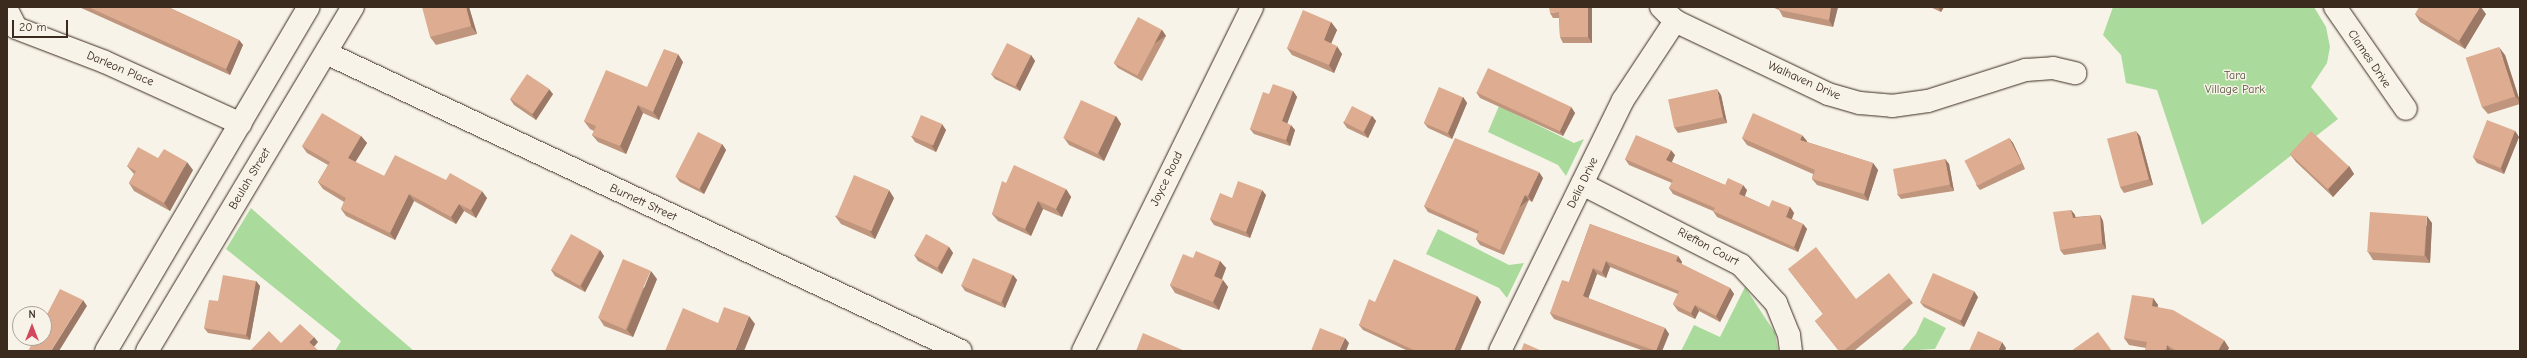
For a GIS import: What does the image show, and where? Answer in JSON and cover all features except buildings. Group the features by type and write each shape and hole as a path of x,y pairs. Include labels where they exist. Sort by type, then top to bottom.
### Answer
{"street":[{"path":"106,351 309,7"},
{"name":"Beulah Street","path":"147,351 353,7"},
{"name":"Joyce Road","path":"1083,351 1252,7"},
{"name":"Clames Drive","path":"2335,7 2406,109"},
{"name":"Darleon Place","path":"7,10 16,28 113,65 241,124"},
{"name":"Walhaven Drive","path":"1668,14 1828,94 1860,104 1892,106 1928,101 2026,70 2053,68 2075,73"},
{"name":"Delia Drive","path":"1500,351 1668,14"},
{"name":"Burnett Street","path":"326,53 961,351"},
{"name":"Riefton Court","path":"1582,184 1741,265 1776,303 1790,335 1791,351"}],"green space":[{"name":"Tara Village Park","path":"2113,7 2314,7 2326,27 2330,47 2327,63 2311,87 2338,119 2202,225 2157,90 2126,83 2121,55 2103,35"},
{"path":"1499,106 1574,143 1584,139 1566,176 1558,165 1488,132"},
{"path":"251,208 414,351 335,351 341,341 226,249"},
{"path":"1438,229 1509,265 1524,263 1507,298 1499,288 1426,254"},
{"path":"1745,287 1775,333 1778,351 1681,351 1694,325 1720,337"},
{"path":"1924,317 1946,328 1935,349 1901,351 1916,334"}]}
